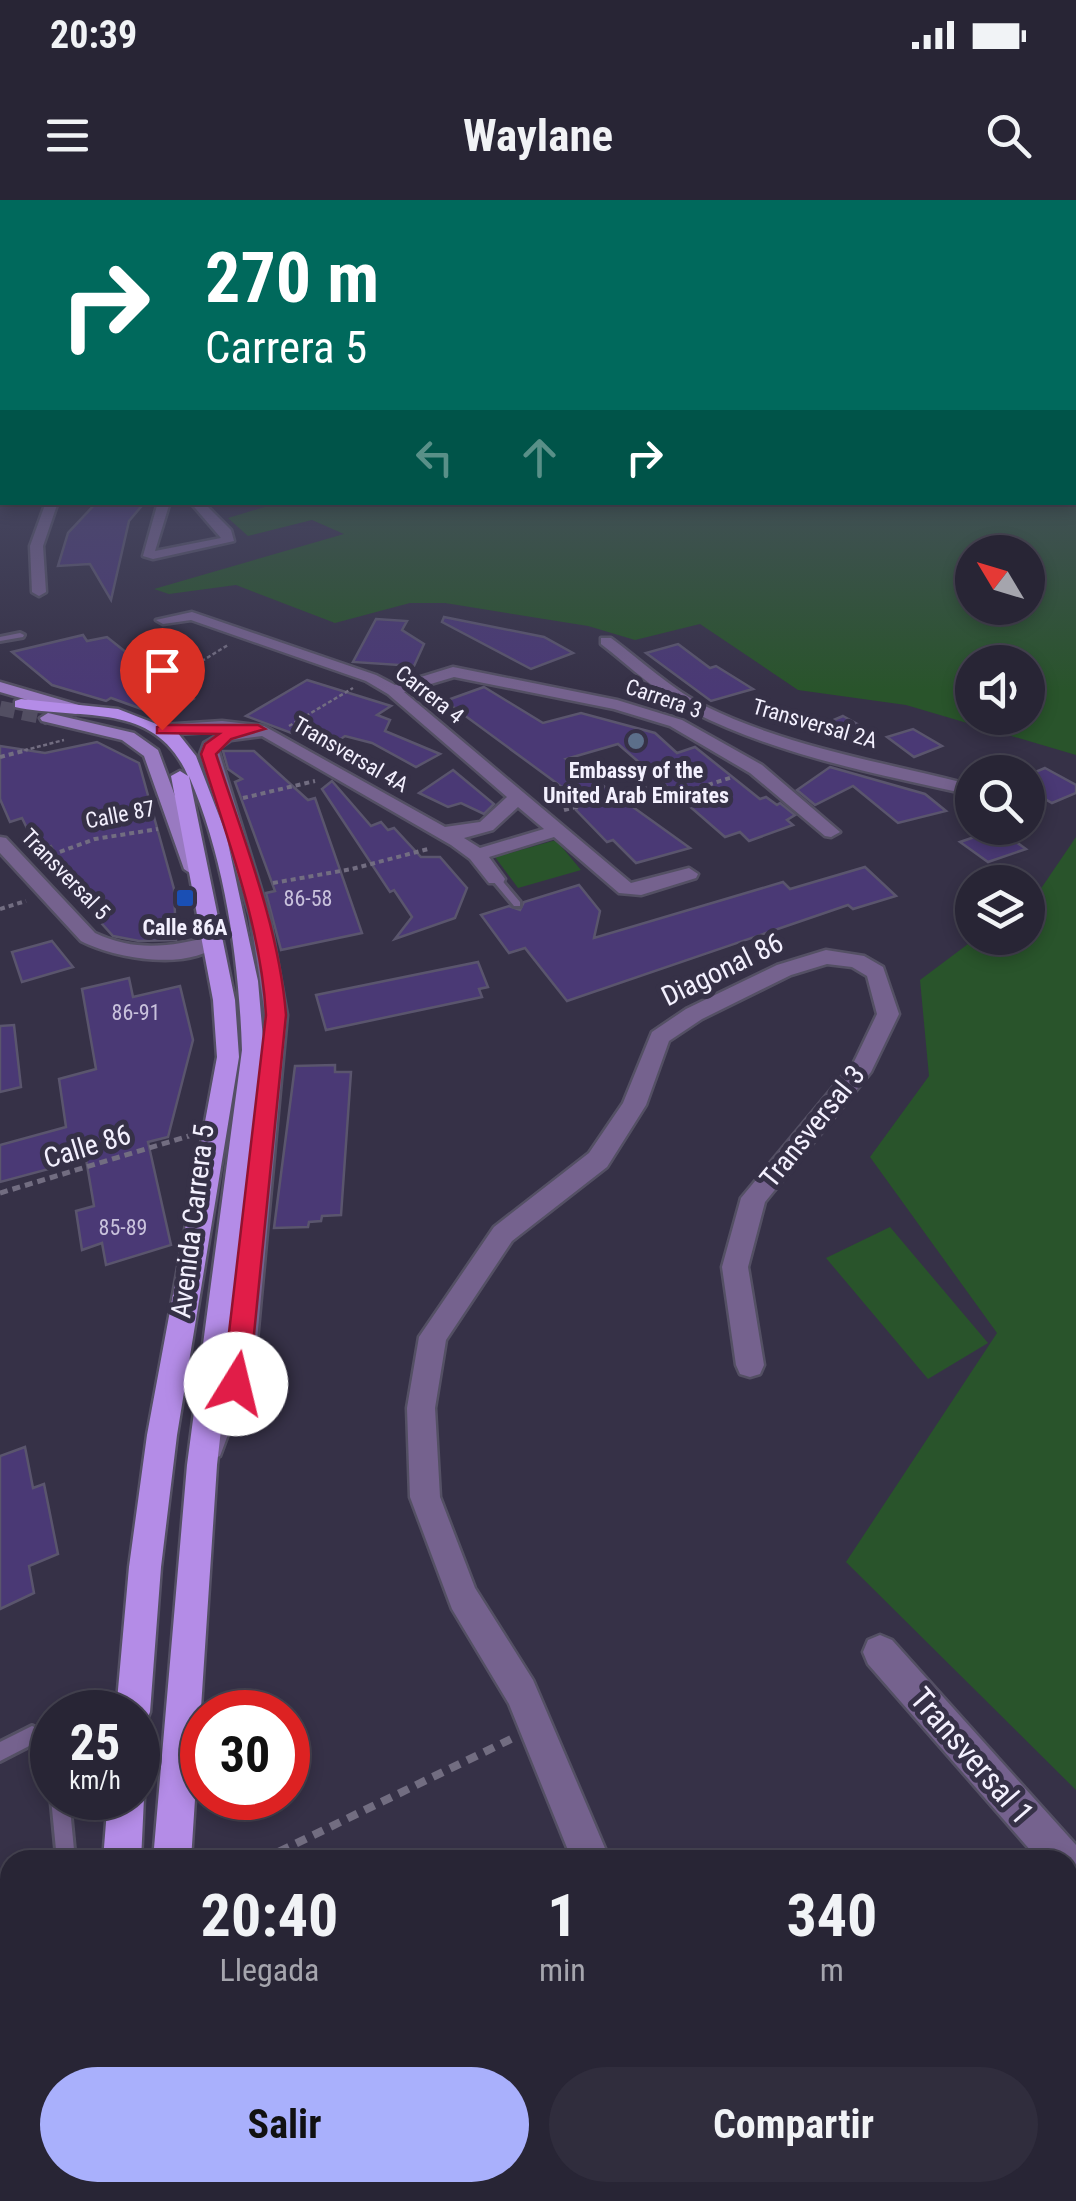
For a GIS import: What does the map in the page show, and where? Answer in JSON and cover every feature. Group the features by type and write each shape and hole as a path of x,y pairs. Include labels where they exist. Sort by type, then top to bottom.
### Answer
{"main road":[{"path":"0,687 162,730"},
{"path":"0,700 128,728 160,743 176,765 188,800 203,900"},
{"path":"21,704 86,711"},
{"path":"48,718 105,730"},
{"name":"Avenida Carrera 5","path":"105,730 136,739 160,766 203,900 227,1012 228,1057 156,1482 135,1690"},
{"name":"Avenida Carrera 5","path":"162,730 187,751 210,812 254,1013 253,1050 202,1465 173,1850"},
{"path":"123,1850 125,1820"}],"street":[{"path":"40,592 34,555 38,530 50,505"},
{"path":"163,505 148,553 153,555 228,541 227,533 199,505"},
{"name":"Carrera 4","path":"163,620 192,616 372,678 393,691 626,889 641,889 689,874"},
{"name":"Transversal 2A","path":"606,641 696,707 725,720 955,785"},
{"name":"Carrera 3","path":"393,691 453,672 617,705 700,734 756,769 831,832"},
{"path":"617,705 646,698 663,684"},
{"path":"700,734 725,720"},
{"name":"Transversal 4A","path":"162,730 266,732 450,836 477,856 496,878"},
{"path":"202,1465 241,1362 274,1065 274,984 251,888 208,754 210,747 226,736 266,732"},
{"path":"756,769 760,758 793,742"},
{"path":"450,836 492,824 510,808 517,795"},
{"path":"477,856 558,830"},
{"name":"Transversal 5","path":"0,842 88,937 101,945 160,954 212,942"},
{"name":"Diagonal 86","path":"536,1727 522,1692 464,1598 425,1497 420,1408 433,1337 503,1234 598,1160 634,1105 660,1036 694,1014 784,970 826,958 856,960"},
{"name":"Transversal 3","path":"750,1364 735,1267 753,1198 862,1066 888,1014 876,972 856,960"},
{"name":"Transversal 1","path":"880,1652 1055,1850"},
{"path":"536,1727 587,1850"}],"lane":[{"path":"0,639 20,635"},
{"path":"496,878 517,904"},
{"path":"0,1752 30,1737"},
{"path":"62,1820 65,1850"}],"path":[{"path":"136,702 244,634"},
{"path":"266,732 372,678"},
{"path":"0,757 105,730"},
{"path":"542,816 653,787 666,798 756,769"},
{"path":"225,801 338,774"},
{"name":"Calle 87","path":"21,866 95,839 171,827"},
{"path":"251,888 352,869 450,836"},
{"name":"Calle 86","path":"0,1193 185,1137"},
{"path":"283,1850 536,1727"}],"green space":[{"path":"271,505 1076,505 1076,755 1008,735 1045,735 1045,645 955,645 955,719 906,705 798,690 700,624 635,640 588,626 445,603 410,603 335,623 236,585 169,594 154,589 344,534 312,520 248,536 228,518"},
{"path":"1076,837 1076,1790 846,1562 997,1333 870,1157 929,1076 920,980 955,954 1045,955 1045,883"},
{"path":"556,840 581,870 518,888 495,857"},
{"path":"890,1227 988,1343 928,1379 826,1258"}],"building":[{"path":"94,505 142,505 129,521 111,600 90,564 58,566 68,533"},
{"path":"444,617 544,637 573,653 531,669 442,622"},
{"path":"376,619 407,621 402,630 424,644 414,666 353,662"},
{"path":"83,635 87,641 107,637 132,657 154,645 185,655 140,681 193,699 164,717 111,698 106,701 52,685 12,652"},
{"path":"678,644 710,668 716,666 753,689 711,701 646,653"},
{"path":"307,680 391,706 377,715 390,720 385,731 440,754 416,767 372,743 345,736 329,747 246,716"},
{"path":"484,687 543,723 581,713 655,733 677,753 695,747 760,799 766,797 777,805 780,803 795,815 787,820 793,825 749,841 740,832 725,837 618,744 566,759 690,848 636,863 613,840 607,842 576,810 581,801 445,701"},
{"path":"843,716 868,730 845,741 817,727"},
{"path":"913,729 942,746 914,757 887,737"},
{"path":"97,742 139,763 174,889 176,940 139,941 113,936 76,895 51,846 38,851 22,818 10,822 0,799 0,746 45,753"},
{"path":"223,751 254,751 308,800 315,798 362,933 281,950 266,893 275,891 235,782 242,779 228,769"},
{"path":"830,767 925,794 946,811 898,823 853,786 815,805 797,790"},
{"path":"1045,768 1076,785 1076,793 1052,803 1045,799"},
{"path":"453,770 494,804 484,814 461,803 448,807 419,793"},
{"path":"332,781 371,826 381,822 388,830 394,828 421,857 440,857 467,888 455,918 395,939 412,917 394,890 390,892 322,789"},
{"path":"964,845 1020,845 1026,849 988,862"},
{"path":"865,867 896,896 853,909 848,905 567,1001 525,948 509,953 481,915 509,906 520,910 524,902 579,885 600,911 594,938 783,882 790,889"},
{"path":"52,941 73,967 22,982 12,952"},
{"path":"478,962 488,987 479,989 482,997 326,1030 316,995"},
{"path":"129,978 133,997 180,986 193,1040 168,1137 148,1142 171,1245 106,1265 102,1243 82,1250 76,1211 94,1206 86,1159 0,1182 0,1145 66,1127 59,1079 96,1069 82,989"},
{"path":"14,1025 21,1087 0,1092 0,1026"},
{"path":"335,1065 335,1072 351,1072 341,1215 322,1216 321,1221 309,1222 308,1227 274,1228 295,1066"},
{"path":"25,1447 33,1488 44,1484 58,1554 29,1566 34,1593 0,1609 0,1456"}],"tunnel":[{"path":"0,708 48,718"}],"place":[{"name":"Embassy of the United Arab Emirates","path":"636,741"},
{"name":"Calle 86A","path":"185,898"}],"route":[{"path":"162,730 222,726 258,729 217,740 208,754 251,888 274,984 276,1015 274,1065 236,1384"}]}
